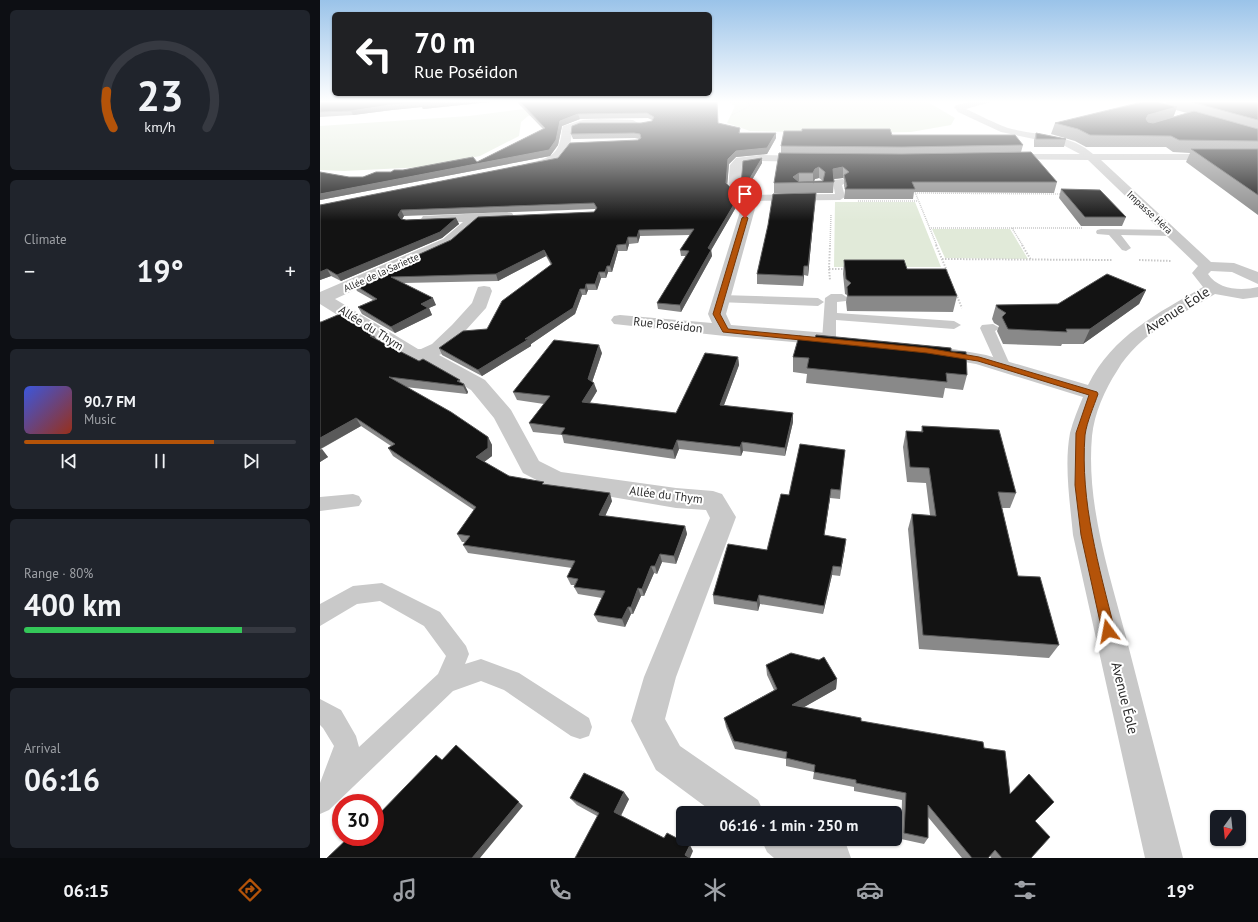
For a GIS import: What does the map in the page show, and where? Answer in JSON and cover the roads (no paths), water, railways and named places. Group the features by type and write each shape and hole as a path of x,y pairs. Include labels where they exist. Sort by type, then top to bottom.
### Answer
{"street":[{"path":"519,168 555,160 570,144 569,141"},
{"name":"Impasse Héra","path":"1059,141 1066,142 1082,149 1092,157 1172,233 1208,271"},
{"path":"991,157 1258,157"},
{"path":"725,331 716,314 749,205 748,193 734,190 736,166 740,160 760,158 821,159"},
{"path":"417,220 522,216"},
{"name":"Allée de la Sariette","path":"322,297 448,242 476,218"},
{"path":"1208,271 1222,266 1241,270 1258,279"},
{"path":"1241,270 1258,268"},
{"path":"1208,271 1235,293 1246,294 1258,292"},
{"name":"Avenue Éole","path":"1164,858 1086,535 1080,485 1081,433 1094,394 1106,370 1119,353 1135,338 1165,316 1198,298 1208,271"},
{"path":"424,354 438,348 458,329 480,304 484,291"},
{"name":"Allée du Thym","path":"322,297 413,354 424,354 478,385 503,415 531,468 556,480 676,498 713,501 723,516 660,676 648,721 668,758 735,806"},
{"name":"Rue Poséidon","path":"620,320 725,331 837,340"},
{"path":"920,349 979,359 1094,394"},
{"path":"790,846 832,858"}],"lane":[{"path":"748,193 832,199 840,197 837,182 843,182"},
{"path":"1101,232 1172,233"},
{"path":"1112,232 1126,248"},
{"path":"784,301 786,288"},
{"path":"837,340 830,316 831,298 842,298"},
{"path":"721,299 818,302"},
{"path":"830,316 954,325"},
{"path":"993,328 988,328 1004,367"},
{"path":"320,504 353,501"},
{"path":"320,616 353,595 382,592 432,619 458,654 446,682 325,797"},
{"path":"446,682 481,670 511,681 580,727"},
{"path":"320,711 332,719 347,744 325,797"}]}
